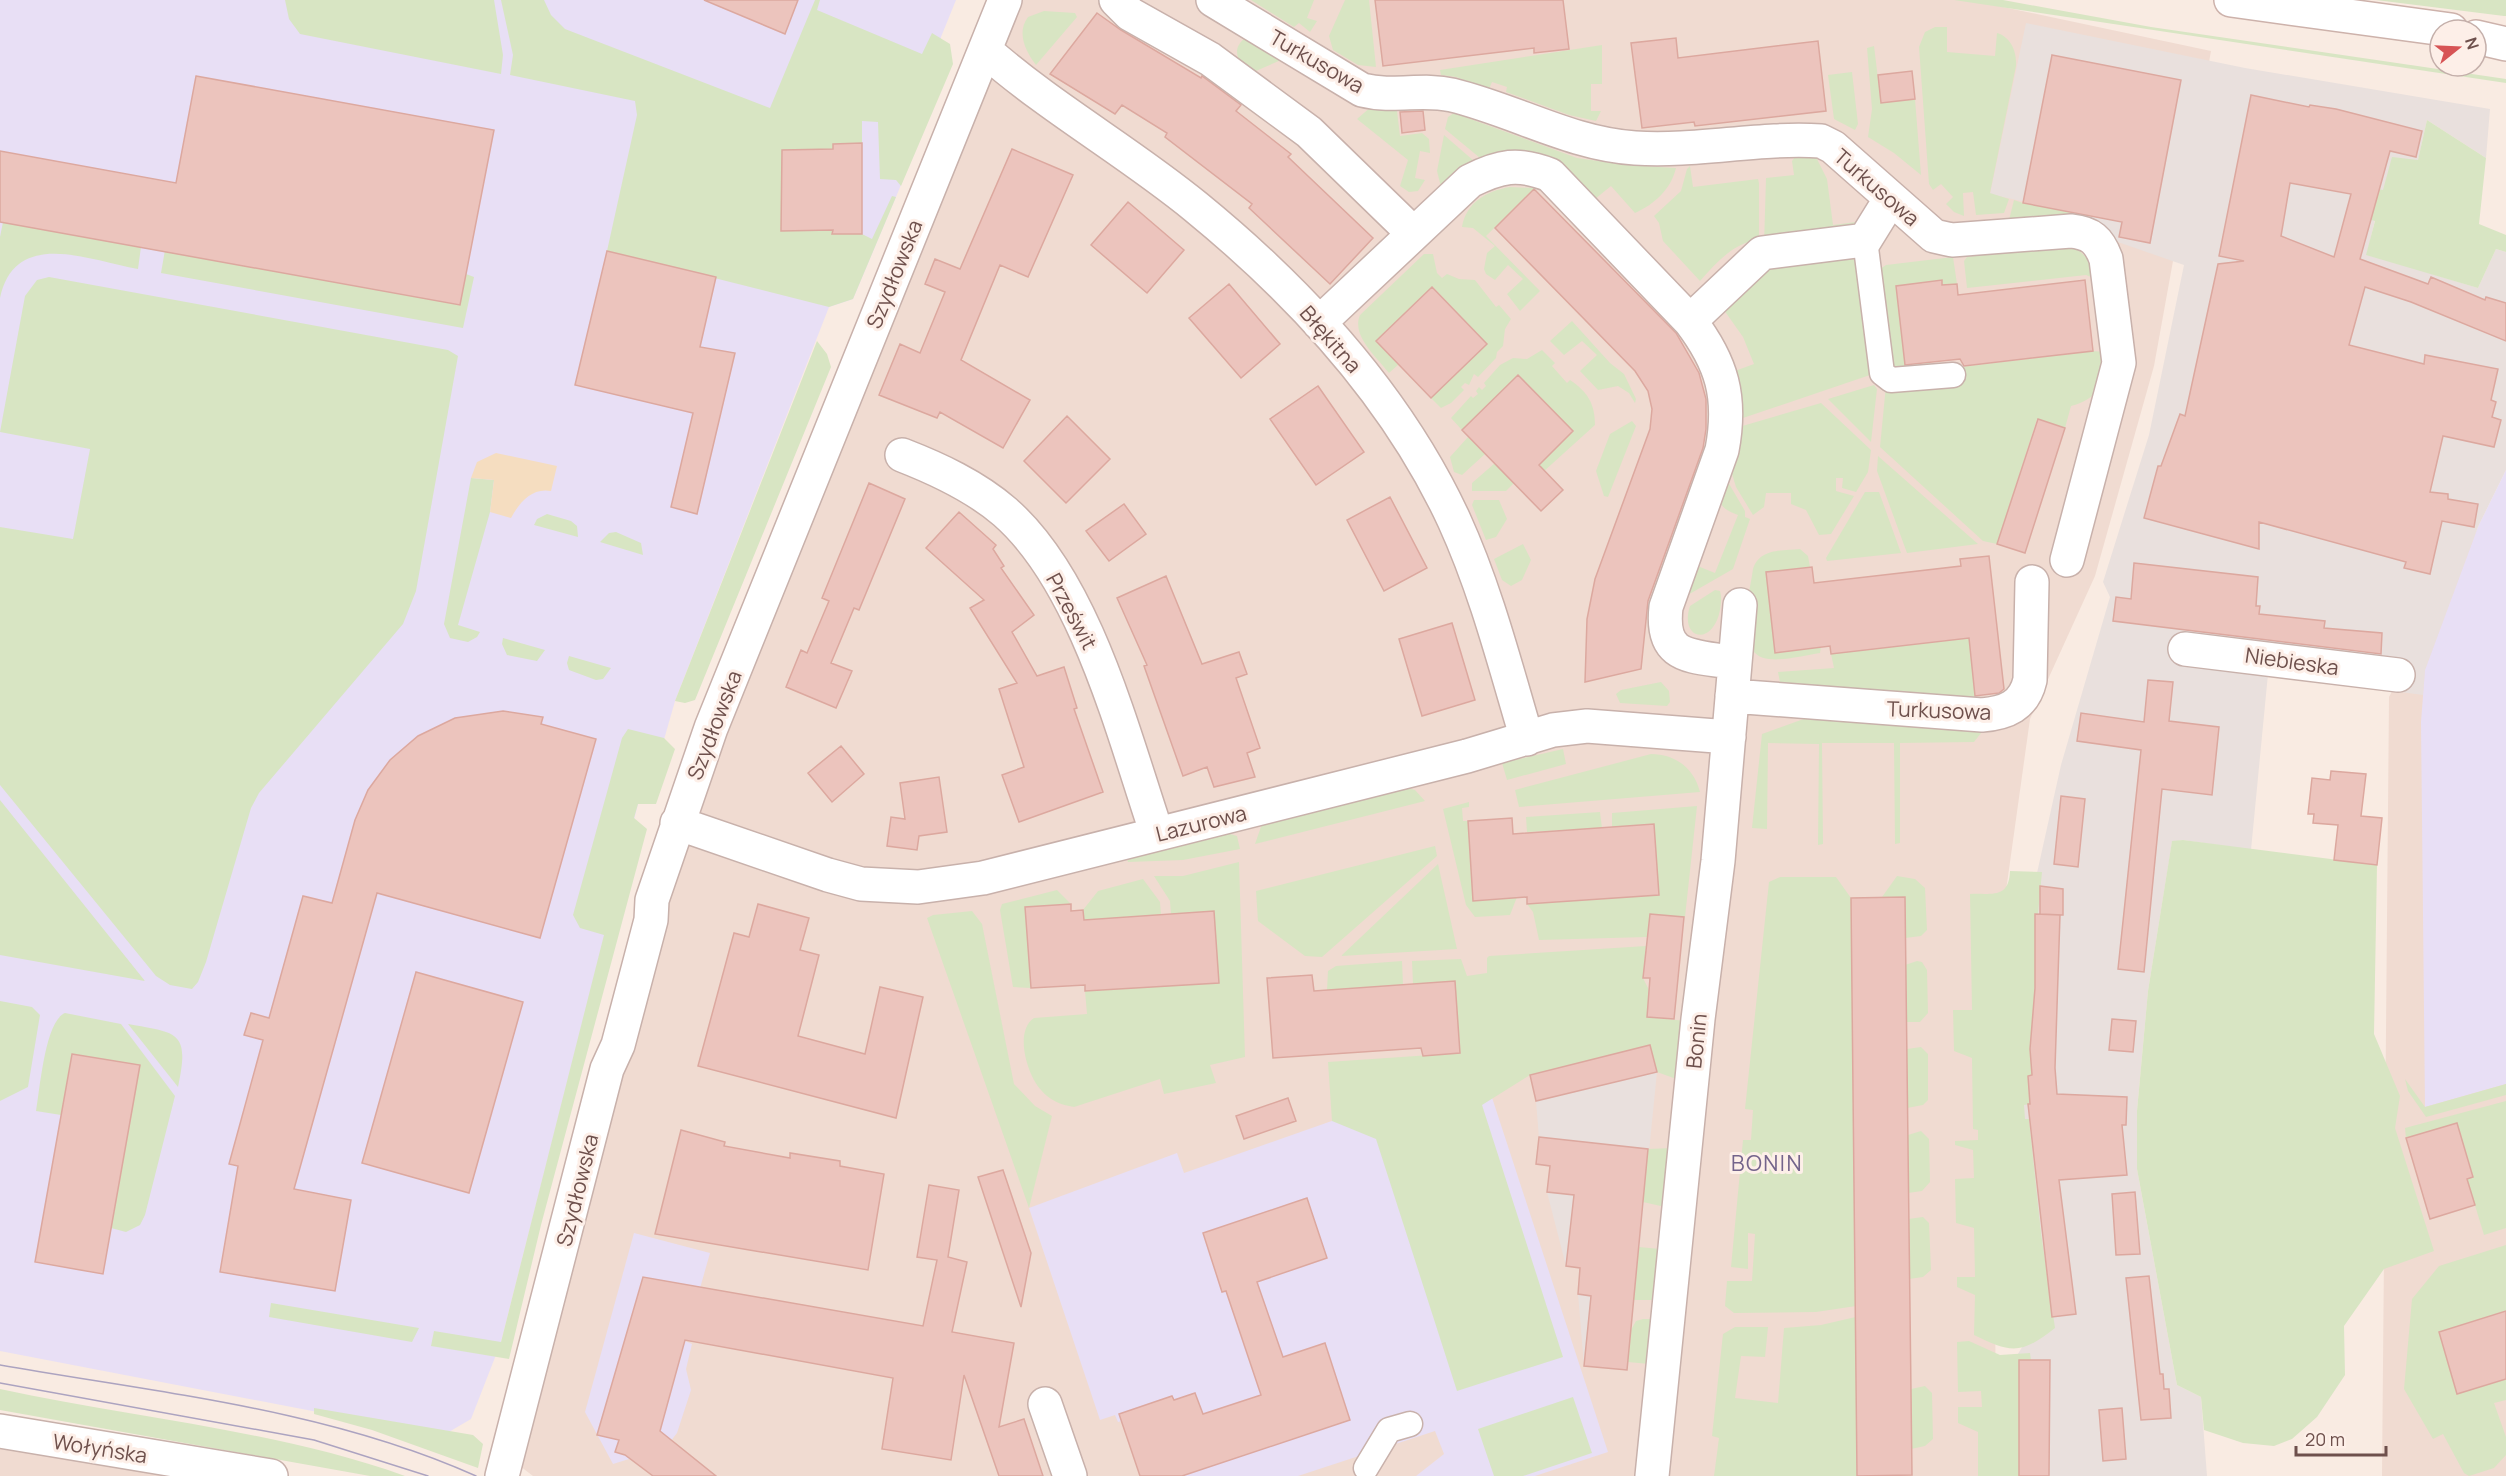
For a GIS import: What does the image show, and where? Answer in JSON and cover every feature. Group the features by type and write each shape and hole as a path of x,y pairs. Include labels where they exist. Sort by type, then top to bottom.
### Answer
{"street":[{"name":"Szydłowska","path":"502,1476 607,1069 618,1045 651,920 652,900 677,823 711,728 834,418 1005,0"},
{"path":"1116,0 1130,14 1210,58 1309,132 1413,233"},
{"name":"Turkusowa","path":"1213,0 1362,90 1381,94 1449,94 1582,139 1632,148 1683,149 1821,141 1833,147 1857,167 1934,236 1952,240 2071,231 2085,232 2101,245 2106,259 2119,363 2067,560"},
{"path":"2231,0 2428,28"},
{"path":"2488,35 2506,36"},
{"path":"2488,39 2506,44"},
{"name":"Błękitna","path":"986,51 1019,80 1132,158 1196,207 1257,260 1319,323 1357,367 1422,460 1453,519 1490,616 1527,739"},
{"path":"1319,323 1470,181 1493,170 1513,166 1531,167 1550,175 1690,321 1708,344 1717,364 1726,401 1726,427 1718,462 1666,607 1664,626 1666,637 1674,648 1691,655 1735,663"},
{"path":"1891,198 1865,240 1882,373 1891,380 1953,375"},
{"path":"1690,321 1762,253 1865,240"},
{"name":"Prześwit","path":"902,455 931,466 988,498 1021,528 1037,547 1073,605 1092,645 1157,834"},
{"name":"Turkusowa","path":"1732,696 1982,715 2008,711 2019,703 2027,691 2030,680 2032,582"},
{"name":"Bonin","path":"1652,1476 1729,737 1740,605"},
{"name":"Niebieska","path":"2186,649 2398,675"},
{"name":"Lazurowa","path":"677,823 828,875 861,884 893,886 946,884 983,878 1157,834 1527,739 1553,730 1587,726 1729,737"},
{"path":"1045,1404 1070,1476"},
{"path":"1366,1468 1389,1430 1410,1424"},
{"name":"Wołyńska","path":"0,1431 271,1476"}],"shaded area":[{"path":"0,0 956,0 941,37 938,97 853,299 829,307 675,701 647,799 638,804 501,1342 471,1419 442,1436 0,1351"},
{"path":"1013,0 1970,0 2211,51 2154,366 2095,576 2030,719 1991,998 1997,1476 533,1476 516,1463 684,838"},
{"path":"2026,23 2245,68 2490,109 2486,158 2427,120 2418,161 2384,190 2347,213 2375,220 2367,254 2478,288 2496,249 2506,252 2506,470 2478,527 2425,670 2423,695 2268,674 2251,850 2183,840 2172,842 2148,991 2137,1111 2137,1169 2177,1385 2201,1397 2207,1476 2013,1476 2013,1362 2043,1313 2020,1103 2037,873 2061,765 2110,597 2103,582 2149,435 2184,265 2115,241 2079,214 1990,194"},
{"path":"2506,470 2506,1084 2425,1107 2421,722 2425,670 2478,527"},
{"path":"2506,475 2506,1476 2382,1476 2389,697"},
{"path":"1650,1046 1657,1072 1627,1370 1584,1366 1578,1294 1580,1268 1566,1266 1547,1192 1550,1166 1536,1164 1539,1138 1536,1101 1530,1075"},
{"path":"1483,1070 1608,1452 1535,1476 1416,1476 1444,1454 1435,1431 1298,1476 1140,1476 1122,1421 1118,1422 1115,1415 1100,1420 1029,1208 1177,1153 1184,1173 1448,1080"},
{"path":"634,1233 710,1253 685,1341 692,1344 686,1369 691,1390 677,1433 660,1455 632,1446 629,1459 613,1464 585,1412"},
{"path":"0,1443 196,1476 0,1476"}],"green space":[{"path":"285,0 494,0 503,55 501,74 300,34 289,19"},
{"path":"501,0 544,0 551,15 565,29 770,108 815,0 820,0 817,10 922,54 932,33 950,44 953,64 901,186 896,180 880,179 878,122 862,121 862,143 833,149 782,150 781,230 833,230 833,234 862,234 872,239 892,196 896,197 853,299 829,307 607,251 637,115 635,101 510,75 513,55"},
{"path":"1251,0 1314,0 1307,18 1317,21 1310,32 1299,23 1294,27"},
{"path":"1345,0 1369,0 1376,67 1358,65 1333,50 1329,36"},
{"path":"1954,0 2003,0 2151,27 2428,68 2428,71"},
{"path":"2376,0 2506,0 2506,16 2504,16"},
{"path":"1044,11 1075,13 1077,17 1036,65 1026,48 1023,29 1028,17"},
{"path":"1935,27 1947,27 1947,52 1995,56 1997,33 2006,38 2014,50 2016,66 1990,193 2009,199 2004,213 1976,215 1973,192 1963,193 1964,216 1954,212 1946,204 1953,197 1941,184 1933,190 1929,184 1919,47 1925,32"},
{"path":"1245,38 1281,60 1249,74 1239,60 1237,52 1240,42"},
{"path":"1602,45 1602,84 1591,84 1591,111 1601,111 1596,121 1569,115 1506,92 1507,87 1492,82 1489,89 1456,77 1441,75 1440,70"},
{"path":"1874,46 1881,103 1915,99 1921,175 1894,153 1868,137 1872,109 1867,48"},
{"path":"1852,72 1858,124 1855,130 1834,119 1828,75"},
{"path":"2488,76 2506,79 2506,83 2473,78"},
{"path":"1372,106 1399,109 1397,111 1400,136 1422,133 1429,139 1430,153 1420,151 1415,178 1425,180 1418,191 1409,192 1400,186 1408,160 1357,119"},
{"path":"1454,113 1577,158 1626,165 1676,168 1674,176 1661,195 1635,213 1611,186 1595,199 1480,158 1445,129 1448,117"},
{"path":"2427,120 2486,158 2479,224 2506,235 2506,252 2496,249 2478,288 2366,255 2375,221 2346,212 2354,184 2383,190 2392,157 2418,160"},
{"path":"1444,135 1474,161 1441,187 1437,171"},
{"path":"1808,155 1816,157 1827,179 1833,225 1856,222 1856,225 1764,245 1766,178 1794,175 1792,161 1795,157"},
{"path":"1690,166 1693,187 1758,179 1759,183 1759,240 1734,249 1700,281 1663,241 1659,223 1654,216 1681,191 1687,169"},
{"path":"1510,187 1535,188 1486,236 1540,291 1520,311 1507,294 1523,279 1508,265 1495,280 1486,274 1484,269 1487,253 1495,246 1473,228 1462,227 1468,211 1478,200 1485,195"},
{"path":"2014,200 2023,203 2079,214 2009,220"},
{"path":"3,222 141,247 138,269 76,256 56,254 37,256 21,263 8,276 0,298 0,237"},
{"path":"2061,246 2080,251 2088,260 2096,279 2086,275 1967,288 1964,261 1967,257"},
{"path":"165,250 460,305 466,274 474,277 463,328 161,273"},
{"path":"1847,253 1860,265 1870,375 1740,419 1732,372 1754,364 1743,337 1719,303 1757,267"},
{"path":"1424,254 1433,254 1437,273 1442,278 1447,274 1459,279 1475,280 1496,307 1499,305 1511,319 1505,329 1503,346 1497,352 1496,358 1478,377 1474,374 1469,385 1465,383 1461,387 1464,390 1451,403 1441,408 1431,398 1487,344 1433,287 1376,341 1399,364 1389,373 1362,338 1358,323 1360,315"},
{"path":"1953,257 1957,284 1942,285 1941,280 1896,286 1905,366 1930,363 1930,370 1900,372 1890,364 1880,269 1886,265"},
{"path":"49,277 448,350 458,356 416,591 403,624 259,793 251,808 206,962 198,982 192,989 170,985 156,976 0,785 0,527 73,539 90,449 0,432 25,296 37,280"},
{"path":"1572,321 1610,363 1624,374 1636,399 1635,403 1629,393 1618,386 1598,390 1580,371 1597,355 1582,341 1564,355 1550,341"},
{"path":"817,341 827,354 831,367 695,700 685,703 675,701"},
{"path":"1542,350 1555,363 1552,366 1567,383 1570,380 1586,394 1594,411 1595,425 1522,491 1517,486 1573,431 1518,375 1462,430 1451,418 1471,396 1473,398 1478,394 1476,391 1479,387 1482,390 1486,386 1484,383 1500,365 1513,358 1527,359"},
{"path":"2093,351 2103,352 2103,372 2099,387 2089,398 2071,406 2065,428 2037,419 1997,544 1983,541 1880,447 1886,385 1961,367"},
{"path":"1874,385 1877,389 1871,442 1828,399"},
{"path":"1821,403 1871,450 1868,472 1856,492 1842,488 1843,478 1836,478 1836,491 1854,496 1831,534 1819,535 1806,510 1791,504 1791,493 1766,493 1764,507 1753,515 1736,487 1729,464 1739,427"},
{"path":"1632,421 1636,426 1608,497 1604,496 1596,471 1610,434"},
{"path":"1468,437 1485,454 1462,475 1454,472 1450,457"},
{"path":"1878,456 1978,544 1907,553 1877,471"},
{"path":"1495,463 1514,483 1506,491 1472,491 1472,483"},
{"path":"471,478 494,480 490,512 458,625 480,632 477,637 468,642 450,638 444,624"},
{"path":"1728,482 1745,511 1745,517 1750,519 1733,569 1686,596 1695,565 1715,573 1738,515 1726,509 1721,503 1722,494"},
{"path":"1865,492 1879,492 1901,553 1827,561 1826,558"},
{"path":"1474,500 1499,500 1507,519 1496,537 1486,540 1472,505"},
{"path":"547,514 571,521 577,526 578,537 534,525 537,519"},
{"path":"616,532 641,543 643,555 600,542 609,533"},
{"path":"1523,544 1531,560 1522,580 1511,586 1502,580 1494,559"},
{"path":"1800,549 1808,556 1810,567 1776,653 1821,647 1820,653 1788,659 1769,659 1758,655 1750,647 1747,635 1747,607 1753,569 1756,562 1766,554"},
{"path":"1715,590 1720,591 1721,598 1716,622 1711,630 1698,635 1689,626 1690,606"},
{"path":"1968,629 1975,696 1972,705 1782,693 1778,672 1834,668 1831,654 1962,639"},
{"path":"503,638 545,650 537,661 507,655 502,644"},
{"path":"569,656 611,668 603,679 596,680 569,670 567,663"},
{"path":"1661,682 1669,691 1670,702 1667,706 1620,703 1616,694 1621,690"},
{"path":"1823,712 1989,723 1974,742 1900,743 1900,843 1895,844 1894,743 1822,743 1823,844 1818,845 1819,744 1768,743 1767,829 1752,828 1762,734"},
{"path":"628,729 664,738 675,749 656,804 638,804 634,818 647,829 541,1225 509,1359 431,1346 434,1331 501,1342 604,935 580,928 573,915 622,738"},
{"path":"1563,749 1566,764 1507,780 1502,763"},
{"path":"1651,754 1668,757 1682,764 1693,776 1700,792 1519,807 1515,790"},
{"path":"1402,787 1415,790 1425,801 1255,844 1262,824"},
{"path":"0,800 145,981 0,955"},
{"path":"1469,802 1469,807 1462,808 1463,821 1468,821 1473,900 1517,897 1510,915 1475,917 1466,905 1443,809"},
{"path":"1697,806 1685,917 1650,916 1647,937 1539,940 1533,912 1527,904 1659,895 1654,824 1612,827 1612,813"},
{"path":"1600,812 1602,828 1527,832 1526,817"},
{"path":"1227,833 1237,836 1240,849 1183,860 1128,862 1127,859"},
{"path":"2183,840 2377,865 2374,1034 2400,1096 2395,1128 2434,1251 2384,1269 2344,1326 2345,1375 2317,1417 2292,1439 2274,1446 2243,1443 2204,1430 2201,1397 2177,1385 2137,1169 2137,1111 2148,991 2172,841"},
{"path":"1435,846 1437,856 1322,957 1305,956 1258,921 1256,891"},
{"path":"1239,862 1245,1057 1210,1065 1216,1083 1164,1094 1160,1079 1074,1107 1048,1097 1036,1083 1027,1064 1024,1043 1028,1024 1034,1018 1087,1014 1085,991 1218,983 1171,914 1170,901 1154,876 1183,876"},
{"path":"1438,864 1457,949 1341,956"},
{"path":"2010,871 2042,872 2038,914 2035,915 2035,986 2030,1049 2032,1075 2028,1076 2030,1104 2024,1105 2025,1119 2029,1119 2041,1233 2055,1328 2034,1343 2016,1348 1998,1346 1974,1335 1975,1295 1957,1287 1957,1277 1975,1277 1974,1228 1956,1223 1955,1179 1974,1178 1973,1150 1955,1145 1955,1141 1978,1140 1978,1130 1973,1129 1972,1058 1954,1051 1953,1010 1972,1010 1970,894 1998,893 2006,886"},
{"path":"1897,876 1915,879 1925,888 1927,930 1921,936 1905,938 1905,897 1882,897"},
{"path":"1780,877 1836,877 1851,898 1856,1306 1816,1312 1734,1313 1725,1306 1727,1281 1752,1281 1755,1234 1748,1233 1748,1269 1731,1267 1743,1140 1751,1140 1753,1110 1745,1109 1769,882"},
{"path":"1143,879 1160,902 1161,915 1084,920 1083,910 1098,891"},
{"path":"1057,890 1071,904 1026,907 1031,988 1013,987 1000,910 1002,904"},
{"path":"972,911 982,924 1014,1084 1035,1106 1052,1116 1029,1208 927,918 933,915"},
{"path":"1646,946 1643,978 1649,990 1647,1017 1686,1021 1679,1080 1657,1072 1650,1046 1530,1075 1482,1105 1563,1357 1457,1391 1376,1139 1332,1121 1328,1062 1460,1053 1455,982 1413,984 1412,961 1461,959 1467,976 1487,973 1489,956"},
{"path":"1402,961 1403,985 1327,990 1328,971 1336,966"},
{"path":"1917,961 1922,962 1927,970 1928,1013 1920,1022 1906,1022 1905,965"},
{"path":"0,1001 32,1007 40,1015 28,1087 0,1101"},
{"path":"65,1013 121,1024 175,1096 145,1215 140,1225 126,1232 111,1228 139,1066 72,1054 61,1115 36,1111 48,1042 58,1019"},
{"path":"128,1024 159,1030 176,1038 181,1045 182,1055 178,1087"},
{"path":"1921,1047 1928,1054 1928,1100 1923,1105 1907,1108 1907,1049"},
{"path":"2405,1079 2425,1107 2506,1084 2506,1095 2426,1117 2408,1091"},
{"path":"2506,1101 2506,1228 2484,1235 2467,1179 2473,1176 2457,1123 2406,1138 2405,1128"},
{"path":"1921,1131 1929,1139 1930,1182 1922,1191 1908,1193 1908,1135"},
{"path":"1672,1148 1665,1207 1643,1202 1648,1149"},
{"path":"1923,1217 1929,1223 1931,1270 1923,1277 1909,1279 1908,1219"},
{"path":"2506,1245 2506,1311 2439,1332 2457,1393 2506,1379 2506,1400 2494,1403 2506,1437 2506,1455 2494,1468 2469,1476 2464,1473 2443,1434 2433,1439 2404,1389 2412,1299 2439,1266"},
{"path":"1639,1247 1660,1249 1656,1300 1633,1300"},
{"path":"271,1303 419,1328 412,1342 269,1317"},
{"path":"1860,1316 1857,1476 1714,1476 1719,1438 1712,1436 1723,1334 1735,1327 1768,1327 1765,1357 1741,1356 1735,1398 1778,1403 1784,1328 1821,1325"},
{"path":"1653,1319 1649,1364 1628,1362 1631,1330 1636,1321"},
{"path":"1969,1341 2000,1355 2030,1353 2031,1360 2019,1360 2019,1476 1978,1476 1978,1432 1958,1423 1958,1407 1982,1407 1981,1391 1958,1392 1957,1342"},
{"path":"1925,1386 1932,1393 1933,1439 1925,1446 1911,1449 1911,1389"},
{"path":"0,1389 256,1436 356,1460 405,1476 370,1476 0,1410"},
{"path":"1573,1397 1592,1453 1523,1476 1494,1476 1478,1429"},
{"path":"314,1408 473,1435 483,1444 478,1468 372,1430 314,1414"}],"sand":[{"path":"496,453 557,466 551,491 538,491 527,497 511,518 490,512 494,480 471,478 477,462"}],"building":[{"path":"704,0 798,0 785,34"},
{"path":"1375,0 1563,0 1569,49 1534,53 1534,48 1383,66"},
{"path":"1097,13 1201,78 1202,76 1241,105 1236,111 1291,154 1288,157 1373,238 1330,284 1249,208 1252,204 1165,137 1167,133 1122,105 1115,114 1050,74"},
{"path":"1676,38 1678,58 1818,41 1826,111 1695,126 1694,122 1642,128 1631,43"},
{"path":"2052,55 2181,80 2150,243 2119,237 2122,222 2023,203"},
{"path":"1912,71 1915,99 1881,103 1878,75"},
{"path":"196,76 494,130 460,305 0,222 0,151 176,183"},
{"path":"2251,95 2309,107 2310,105 2336,109 2422,131 2416,157 2390,151 2360,259 2428,284 2431,277 2485,300 2486,297 2506,303 2506,341 2411,302 2365,287 2349,345 2424,364 2425,355 2498,369 2491,400 2496,402 2492,417 2501,420 2494,447 2443,436 2430,492 2448,494 2448,499 2478,504 2474,527 2442,521 2430,574 2404,568 2406,562 2259,522 2259,549 2144,518 2158,466 2161,466 2180,414 2185,416 2218,264 2244,261 2219,256","holes":["2290,183 2351,194 2334,257 2281,236"]},
{"path":"1423,111 1425,130 1402,133 1400,112"},
{"path":"862,143 862,234 832,234 833,230 781,231 782,150 833,149 833,144"},
{"path":"1012,149 1073,175 1028,277 1000,265 961,360 1030,400 1003,448 940,412 937,418 879,395 900,344 920,353 945,292 925,284 935,259 960,269"},
{"path":"1534,189 1676,333 1699,373 1706,399 1706,429 1703,448 1648,601 1641,669 1585,682 1587,619 1595,579 1650,429 1652,409 1648,391 1635,371 1495,228"},
{"path":"1128,202 1184,250 1147,293 1091,245"},
{"path":"607,251 716,277 700,347 735,353 697,514 671,507 693,413 575,385"},
{"path":"1942,280 1942,285 1957,284 1958,295 2085,280 2093,351 1964,366 1960,359 1905,365 1896,286"},
{"path":"1229,284 1280,344 1241,378 1189,318"},
{"path":"1432,287 1487,344 1431,398 1376,341"},
{"path":"1518,375 1573,431 1539,465 1563,490 1541,511 1462,430"},
{"path":"1318,386 1364,452 1316,485 1270,419"},
{"path":"1067,416 1110,459 1066,503 1024,461"},
{"path":"2038,419 2065,428 2025,553 1997,544"},
{"path":"869,483 905,499 859,610 854,608 831,663 852,671 836,708 786,687 801,650 807,653 829,601 822,598"},
{"path":"1390,497 1427,568 1384,591 1347,520"},
{"path":"1124,504 1146,534 1109,561 1086,531"},
{"path":"959,512 996,545 993,549 1004,566 1001,568 1034,615 1012,632 1037,676 1064,667 1077,708 1074,709 1103,792 1019,822 1002,775 1024,767 999,689 1017,683 970,608 984,600 926,548"},
{"path":"1989,556 2004,689 1999,693 1975,696 1969,638 1831,654 1830,646 1775,653 1766,572 1812,567 1814,583 1961,566 1960,559"},
{"path":"2134,563 2258,577 2256,606 2260,606 2259,614 2325,621 2324,628 2382,633 2381,654 2113,621 2116,597 2131,599"},
{"path":"1166,576 1202,664 1239,652 1247,674 1236,678 1260,748 1247,753 1255,777 1214,787 1207,767 1183,776 1144,666 1147,665 1117,598"},
{"path":"1452,623 1475,700 1422,716 1399,639"},
{"path":"2148,680 2173,682 2169,721 2219,727 2212,795 2162,789 2144,972 2118,969 2141,750 2077,741 2081,713 2144,722"},
{"path":"503,711 543,717 541,724 596,739 540,938 377,893 294,1189 351,1200 335,1291 220,1272 238,1166 229,1164 263,1040 244,1035 251,1013 269,1018 303,896 332,903 355,820 368,790 390,760 418,736 455,718"},
{"path":"841,746 864,774 832,802 808,773"},
{"path":"2331,771 2366,774 2361,816 2382,818 2377,865 2334,860 2338,825 2313,823 2314,814 2308,814 2312,778 2330,780"},
{"path":"939,777 947,832 919,836 917,850 887,846 891,817 905,819 900,783"},
{"path":"2061,796 2085,799 2078,867 2054,864"},
{"path":"1512,818 1513,834 1654,824 1659,895 1527,904 1527,897 1473,901 1468,821"},
{"path":"2040,886 2063,889 2063,915 2040,914"},
{"path":"1905,897 1912,1475 1857,1476 1851,898"},
{"path":"758,904 809,918 800,950 819,955 798,1036 865,1054 880,987 923,997 896,1118 698,1066 734,933 749,937"},
{"path":"1071,904 1071,911 1083,910 1084,920 1214,911 1219,983 1085,991 1085,985 1031,988 1025,907"},
{"path":"1650,914 1684,917 1674,1019 1647,1017 1650,978 1643,978"},
{"path":"2035,914 2060,915 2055,1068 2057,1094 2127,1097 2126,1125 2122,1125 2127,1175 2059,1180 2076,1314 2052,1317 2028,1104 2030,1104 2028,1076 2032,1075 2030,1049 2035,988"},
{"path":"416,972 523,1002 469,1193 362,1163"},
{"path":"1312,975 1314,991 1455,981 1460,1053 1423,1056 1421,1048 1273,1058 1267,978"},
{"path":"2112,1019 2136,1021 2133,1052 2109,1050"},
{"path":"1650,1045 1657,1072 1536,1101 1530,1075"},
{"path":"72,1054 140,1065 103,1274 35,1262"},
{"path":"1288,1098 1296,1121 1244,1139 1236,1116"},
{"path":"2457,1123 2473,1177 2467,1179 2475,1205 2430,1219 2406,1138"},
{"path":"681,1130 725,1142 724,1146 790,1158 790,1153 840,1161 840,1166 884,1174 868,1270 655,1234"},
{"path":"1539,1137 1648,1149 1627,1370 1584,1366 1591,1296 1578,1294 1580,1268 1566,1266 1574,1195 1547,1192 1550,1166 1536,1164"},
{"path":"1003,1170 1031,1253 1021,1307 978,1177"},
{"path":"929,1185 959,1190 948,1257 967,1262 952,1332 1014,1343 999,1427 1024,1419 1043,1476 999,1476 964,1375 951,1460 882,1449 893,1378 685,1340 660,1431 716,1476 653,1476 625,1455 615,1452 619,1440 597,1435 643,1277 923,1326 937,1260 917,1257"},
{"path":"2135,1192 2140,1254 2116,1255 2112,1194"},
{"path":"1307,1198 1327,1258 1257,1282 1283,1357 1325,1343 1350,1420 1182,1476 1140,1476 1119,1414 1172,1396 1174,1400 1195,1393 1203,1414 1261,1395 1226,1291 1222,1292 1203,1233"},
{"path":"2149,1276 2160,1374 2163,1374 2164,1389 2169,1389 2171,1418 2141,1420 2126,1278"},
{"path":"2506,1311 2506,1379 2457,1394 2439,1332"},
{"path":"2019,1360 2050,1360 2049,1476 2019,1476"},
{"path":"2122,1408 2126,1459 2103,1461 2099,1410"}],"tram line":[{"path":"0,1365 181,1395 302,1419 361,1434 419,1453 476,1476"},
{"path":"0,1383 314,1440 428,1476"}],"district":[{"name":"BONIN","path":"1767,1163"}]}
